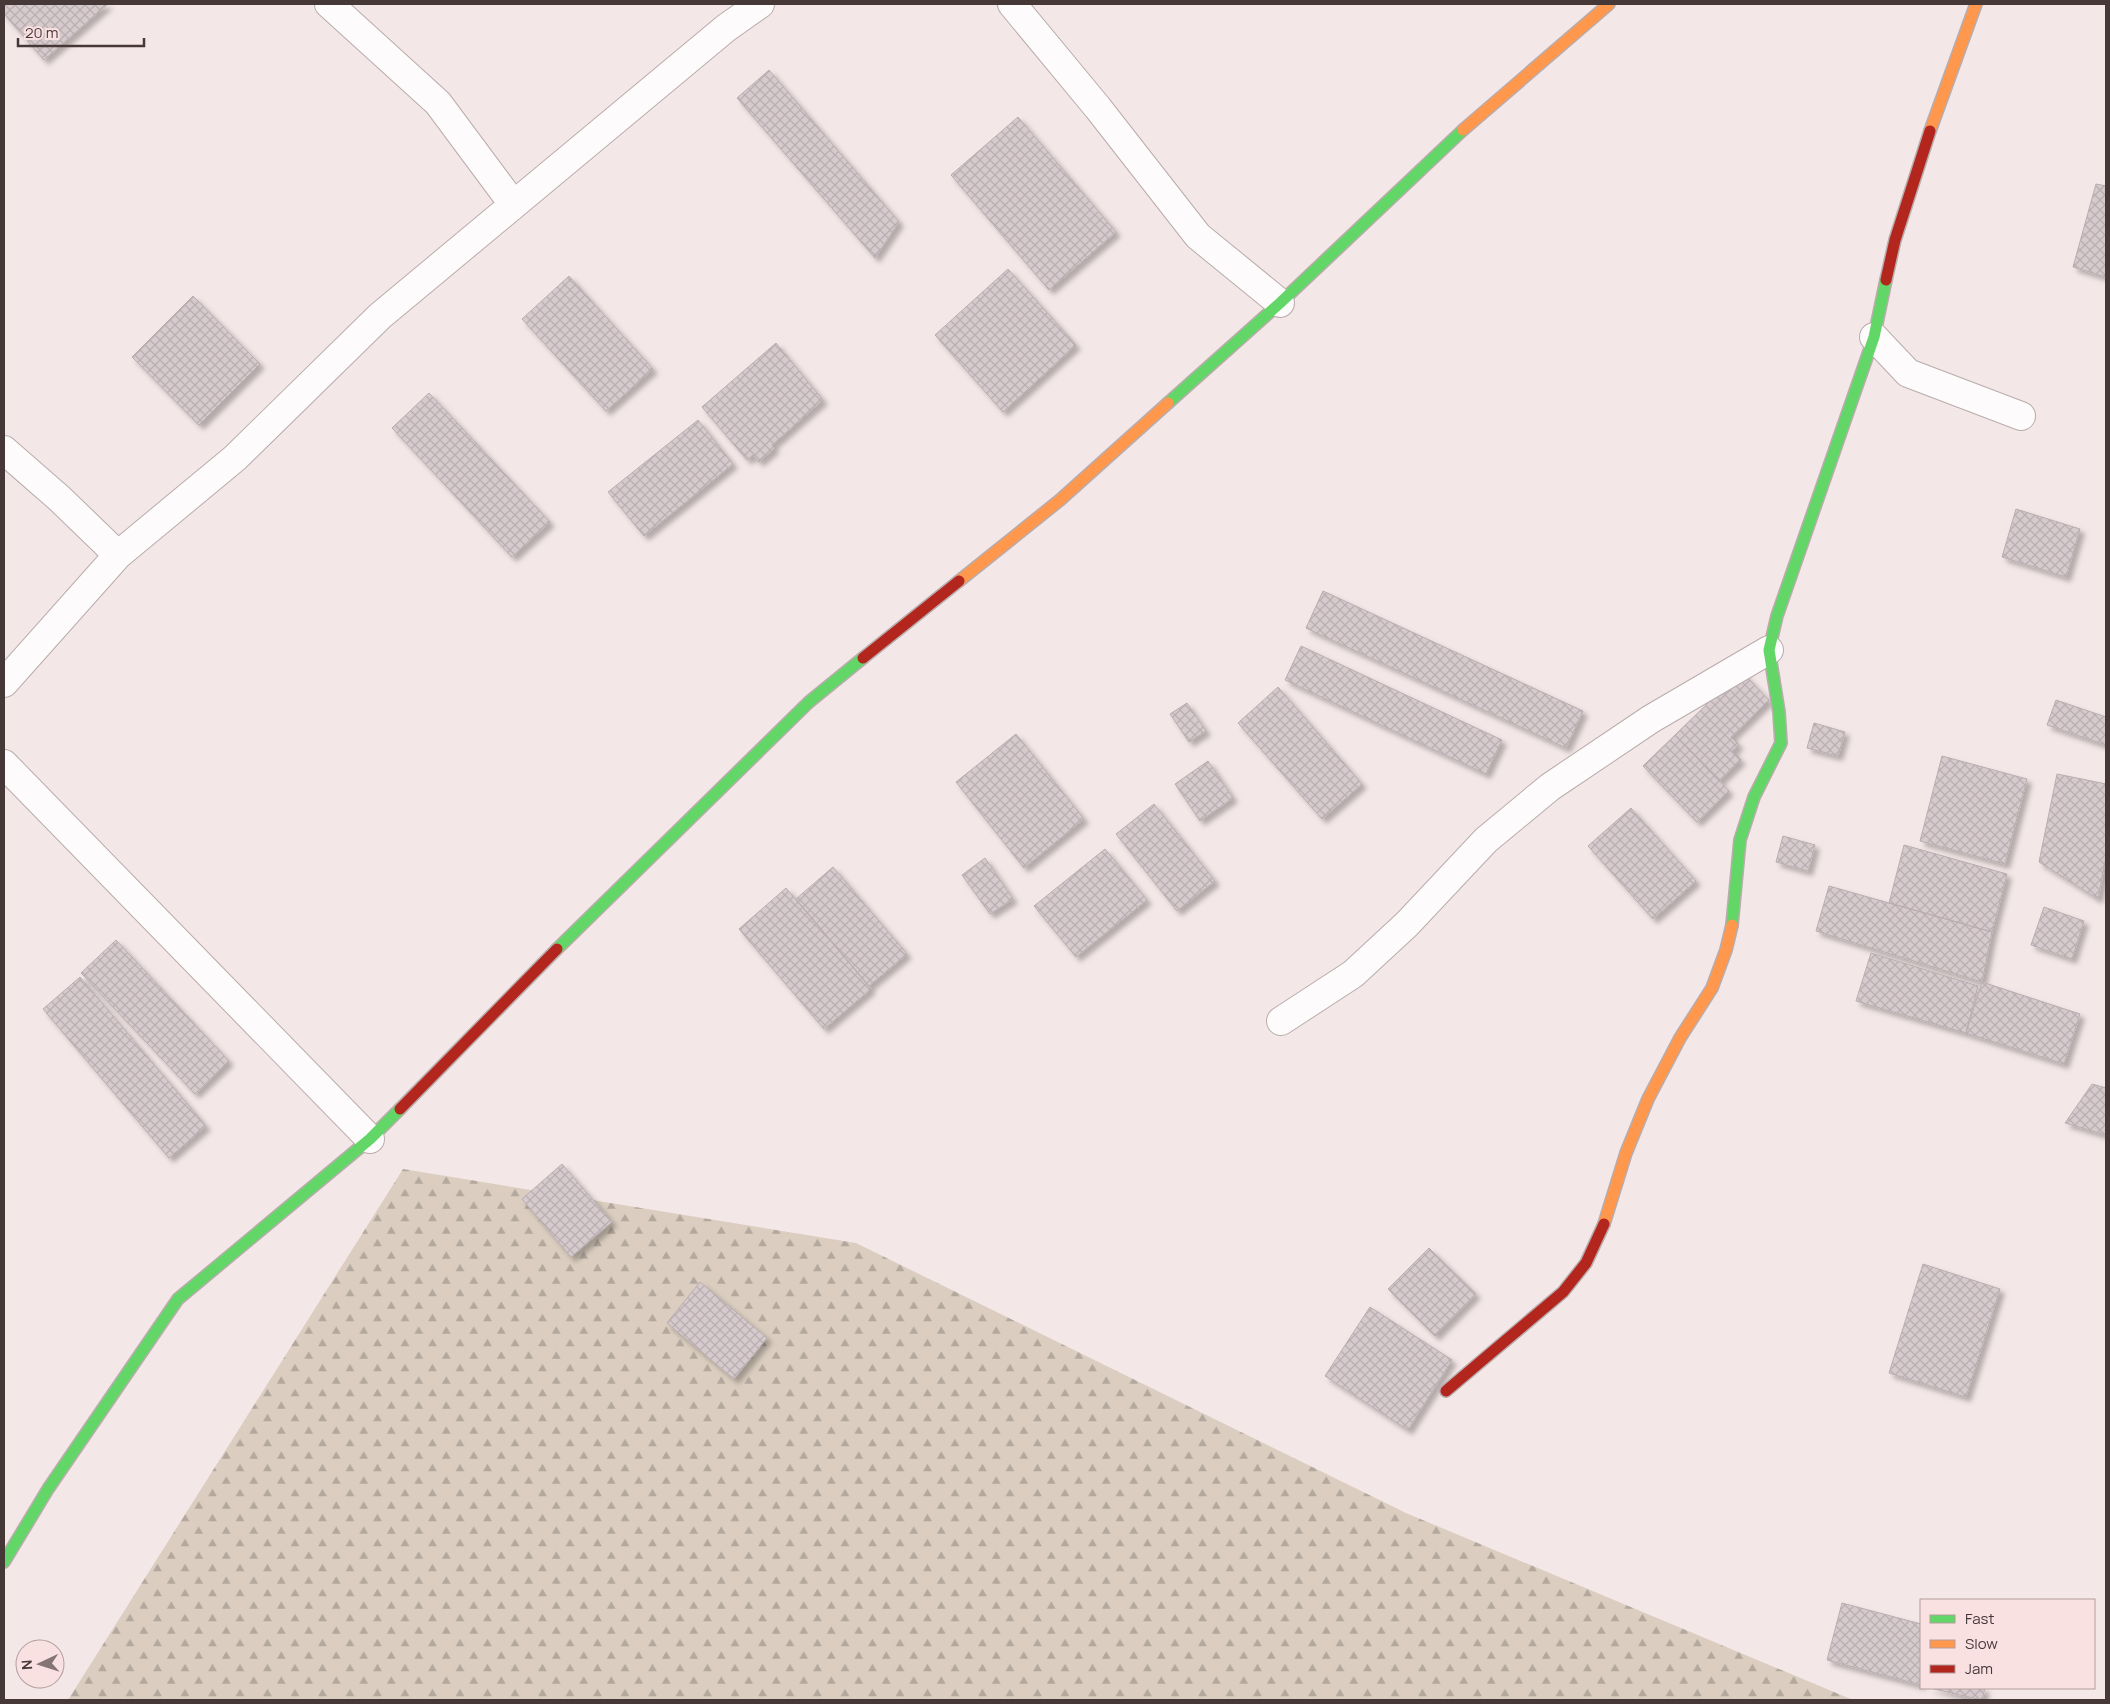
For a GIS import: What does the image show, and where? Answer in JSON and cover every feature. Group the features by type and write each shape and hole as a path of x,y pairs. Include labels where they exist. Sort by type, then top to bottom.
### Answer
{"street":[{"path":"329,4 438,103 513,204"},
{"path":"4,683 118,555 235,458 380,316 726,28 760,4"},
{"path":"1012,4 1098,108 1198,236 1280,303"},
{"path":"4,1562 48,1489 178,1300 370,1139 590,916 809,702 1060,500 1280,303 1440,150 1609,4"},
{"path":"1446,1391 1563,1292 1586,1263 1603,1228 1626,1153 1648,1099 1680,1038 1712,988 1726,950 1732,922 1740,840 1754,797 1772,765 1781,743 1779,712 1769,650 1777,616 1874,337 1895,240 1942,94 1976,4"},
{"path":"1874,337 1908,373 2021,416"},
{"path":"4,450 59,498 118,555"},
{"path":"1281,1021 1353,974 1407,924 1486,840 1550,787 1651,719 1769,650"},
{"path":"4,764 370,1139"}],"green space":[{"path":"403,1169 856,1243 1406,1513 1853,1700 68,1700"}],"building":[{"path":"4,4 108,4 44,60 4,14"},
{"path":"769,70 899,222 875,258 737,98"},
{"path":"1018,117 1116,232 1049,290 951,175"},
{"path":"2096,184 2106,186 2106,277 2073,267"},
{"path":"1008,269 1076,345 1003,412 935,335"},
{"path":"569,276 653,369 606,411 522,319"},
{"path":"193,296 260,364 199,425 132,357"},
{"path":"776,343 823,400 772,445 775,448 759,462 753,455 747,460 702,407"},
{"path":"429,393 550,522 512,557 392,428"},
{"path":"698,420 733,464 644,536 608,492"},
{"path":"2016,509 2080,529 2066,577 2002,557"},
{"path":"1323,591 1583,711 1566,748 1306,628"},
{"path":"1301,646 1502,740 1486,774 1285,680"},
{"path":"1741,671 1769,700 1731,737 1739,745 1732,751 1741,760 1719,781 1675,735"},
{"path":"1278,687 1362,784 1322,819 1238,723"},
{"path":"2056,700 2106,717 2106,745 2047,725"},
{"path":"1187,703 1206,731 1189,742 1170,714"},
{"path":"1814,723 1845,732 1838,756 1807,748"},
{"path":"1016,734 1084,819 1024,868 956,782"},
{"path":"1675,735 1729,791 1697,822 1643,766"},
{"path":"1942,756 2027,779 2005,864 1920,841"},
{"path":"1208,761 1233,798 1200,821 1175,784"},
{"path":"2057,774 2106,784 2106,857 2098,899 2039,862"},
{"path":"1154,804 1215,881 1177,911 1116,834"},
{"path":"1631,808 1696,881 1653,919 1588,846"},
{"path":"1783,836 1815,845 1808,871 1776,862"},
{"path":"1904,845 2007,874 1992,932 1889,903"},
{"path":"1105,849 1147,900 1076,957 1034,906"},
{"path":"985,858 1013,899 990,914 962,875"},
{"path":"833,867 907,954 869,986 796,899"},
{"path":"1829,886 1992,932 1982,982 1816,931"},
{"path":"786,888 871,989 824,1029 739,929"},
{"path":"2044,907 2084,921 2072,959 2031,945"},
{"path":"116,940 229,1061 195,1094 81,973"},
{"path":"1871,953 1978,986 1966,1033 1856,1001"},
{"path":"80,977 206,1126 169,1158 43,1009"},
{"path":"1982,982 2080,1014 2064,1064 1966,1033"},
{"path":"2092,1084 2106,1088 2106,1135 2065,1123"},
{"path":"562,1164 612,1222 571,1257 522,1199"},
{"path":"1429,1248 1476,1294 1435,1336 1388,1289"},
{"path":"1923,1264 2000,1289 1966,1397 1889,1373"},
{"path":"700,1282 767,1338 734,1379 667,1323"},
{"path":"1370,1307 1452,1360 1408,1430 1325,1376"},
{"path":"1842,1603 1920,1624 1920,1685 1827,1660"},
{"path":"1934,1689 1985,1689 1982,1700"}],"traffic: fast":[{"path":"1168,403 1280,303 1463,130"},
{"path":"1732,925 1740,840 1754,797 1781,743 1779,712 1769,650 1777,616 1874,337 1886,280"},
{"path":"557,949 809,702 863,658"},
{"path":"4,1562 48,1489 178,1299 370,1139 400,1109"}],"traffic: slow":[{"path":"1463,130 1609,4"},
{"path":"1930,131 1976,4"},
{"path":"959,581 1060,500 1168,403"},
{"path":"1604,1224 1626,1153 1648,1099 1680,1038 1712,988 1726,950 1732,925"}],"traffic: jam":[{"path":"1886,280 1895,240 1930,131"},
{"path":"863,658 959,581"},
{"path":"400,1109 557,949"},
{"path":"1446,1391 1563,1292 1586,1263 1604,1224"}]}
